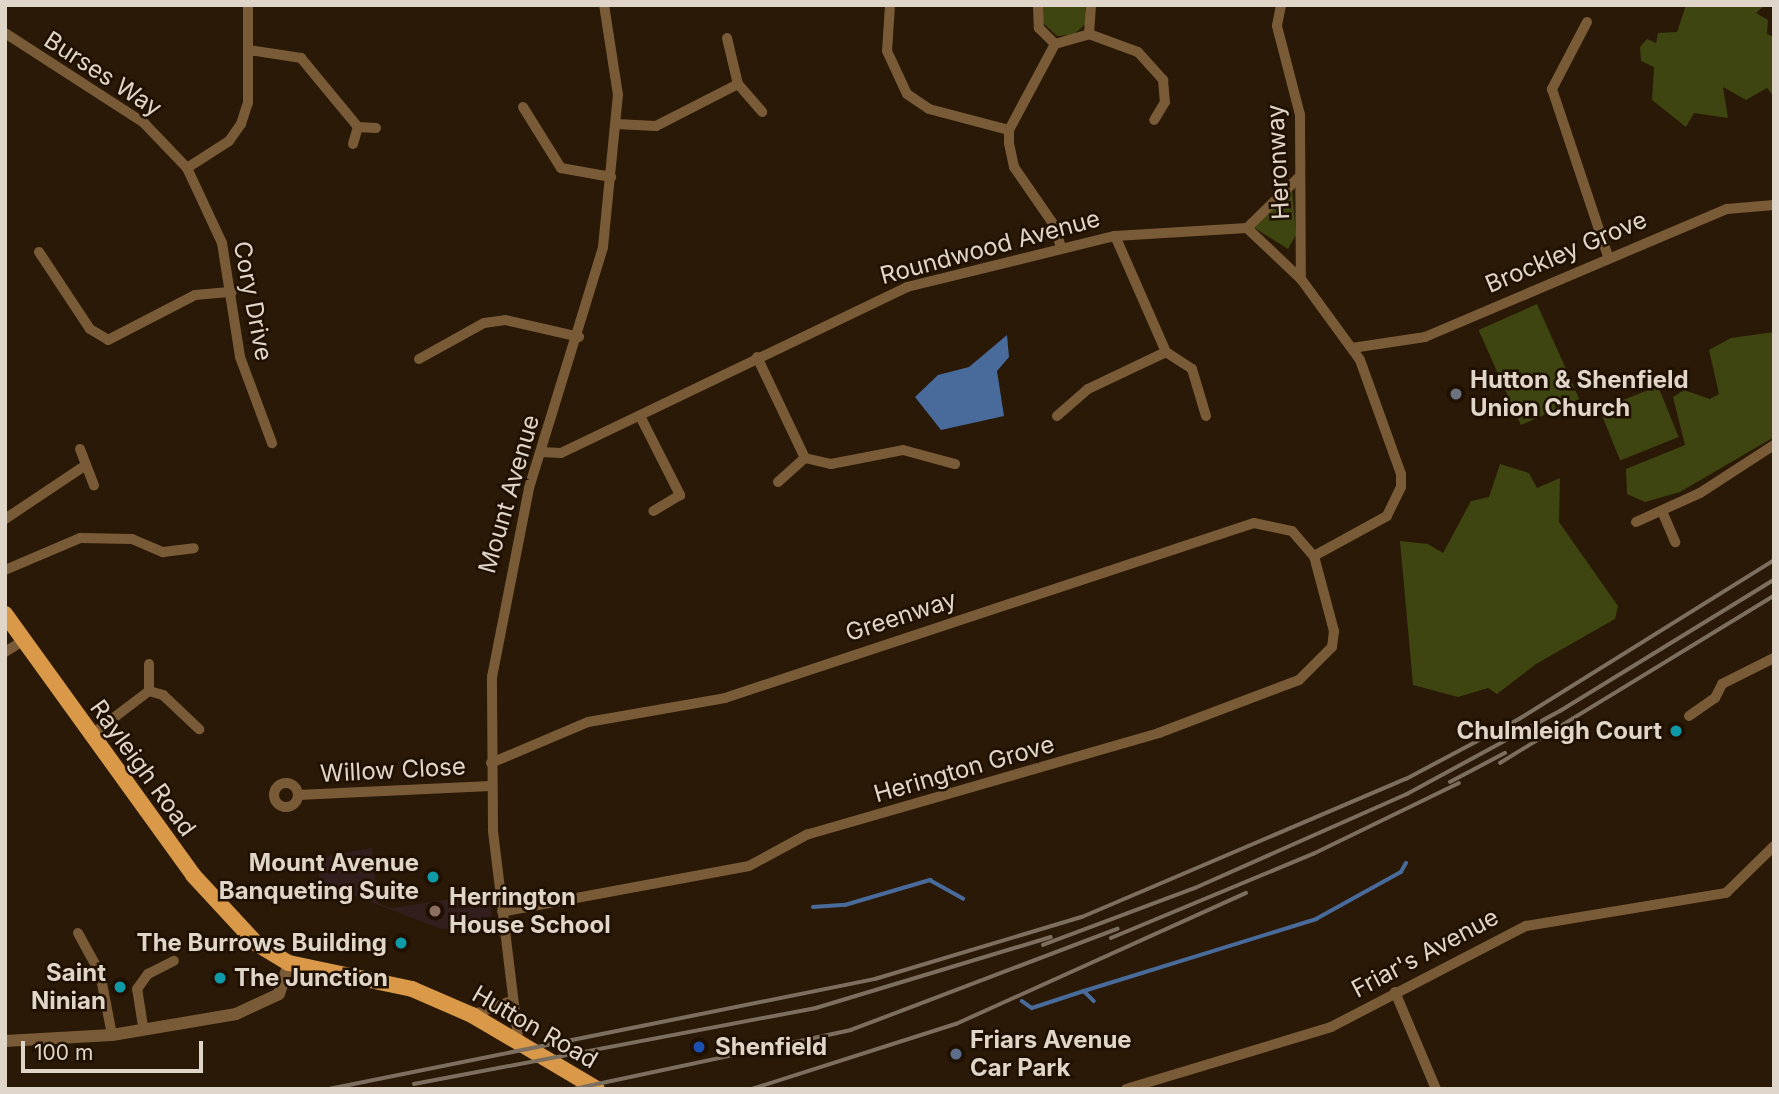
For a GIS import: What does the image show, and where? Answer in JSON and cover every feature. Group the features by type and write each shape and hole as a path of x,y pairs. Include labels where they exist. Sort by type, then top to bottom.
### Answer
{"main road":[{"name":"Rayleigh Road","path":"5,614 91,735 227,917 289,964"},
{"name":"Hutton Road","path":"289,964 412,989 472,1015 520,1048 597,1089"}],"street":[{"path":"187,168 229,141 241,124 249,50 248,5"},
{"name":"Mount Avenue","path":"520,1048 511,1001 491,786 501,607 541,452 579,337 603,247 616,124 616,67 604,5"},
{"path":"890,5 891,61 920,105 1009,130"},
{"path":"1038,5 1039,28 1055,44"},
{"path":"1089,34 1091,5"},
{"name":"Heronway","path":"1282,5 1277,26 1300,115 1298,178 1301,279"},
{"path":"1587,22 1552,89 1608,256"},
{"name":"Burses Way","path":"5,33 144,123 187,168"},
{"path":"1061,247 1054,225 1014,167 1009,130 1055,44 1089,34 1125,45 1157,69 1165,91 1154,120"},
{"path":"727,38 738,84 762,112"},
{"path":"249,50 301,58 358,127 376,128"},
{"path":"616,124 656,126 738,84"},
{"path":"523,107 561,168 611,177"},
{"path":"354,144 358,127"},
{"name":"Cory Drive","path":"187,168 218,233 232,292 240,357 272,443"},
{"path":"1298,178 1247,228 1301,279 1367,373 1401,487 1387,516 1369,530 1314,556"},
{"name":"Brockley Grove","path":"1352,348 1378,349 1425,337 1608,256 1727,209 1774,205"},
{"name":"Roundwood Avenue","path":"541,452 561,453 907,287 1061,247 1115,236 1247,228"},
{"path":"1115,236 1166,352 1192,369 1206,416"},
{"path":"40,252 90,329 108,340 195,295 232,292"},
{"path":"419,359 484,323 505,320 579,337"},
{"path":"1367,373 1378,349"},
{"path":"1057,416 1088,389 1166,352"},
{"path":"757,357 805,458"},
{"path":"640,416 680,495 653,511"},
{"path":"1636,522 1662,511 1774,445"},
{"path":"80,449 94,485"},
{"path":"805,458 831,464 903,450 955,464"},
{"path":"778,482 805,458"},
{"path":"5,519 86,465"},
{"path":"1662,511 1675,542"},
{"name":"Greenway","path":"491,763 588,722 725,698 1254,523 1292,531 1314,556"},
{"path":"5,570 80,538 132,539 163,552 194,548"},
{"name":"Herington Grove","path":"502,912 749,866 808,834 1159,733 1299,680 1332,647 1314,556"},
{"path":"5,652 24,640"},
{"path":"1689,716 1715,698 1722,684 1774,658"},
{"path":"149,664 149,691"},
{"path":"91,735 149,691"},
{"path":"149,691 163,695 199,729"},
{"name":"Willow Close","path":"298,795 491,786"},
{"name":"Friar's Avenue","path":"1126,1089 1306,1037 1526,926 1726,893 1774,846"},
{"path":"78,933 98,968 112,1035"},
{"path":"143,1026 137,989 148,974 174,961"},
{"path":"5,1041 112,1035 143,1026 264,1006 279,994 289,964"},
{"path":"1395,992 1436,1089"},
{"path":"472,1015 511,1001"}],"shaded area":[{"path":"372,848 378,903 391,908 490,893 493,926 441,929 345,892 317,899 320,857"}],"green space":[{"path":"1042,5 1085,5 1087,23 1073,35 1057,36 1042,22"},
{"path":"1686,5 1765,5 1756,13 1768,20 1767,34 1774,37 1774,97 1767,88 1746,100 1723,87 1728,118 1694,113 1686,127 1652,100 1654,67 1641,61 1640,47 1647,39 1656,43 1658,33 1677,32"},
{"path":"1292,189 1296,235 1288,249 1253,227"},
{"path":"1537,304 1579,399 1521,425 1479,330"},
{"path":"1774,332 1774,437 1680,492 1645,502 1627,494 1626,469 1685,445 1673,397 1684,390 1710,399 1719,394 1709,350 1731,338"},
{"path":"1658,386 1679,437 1620,461 1600,410"},
{"path":"1500,464 1529,473 1537,488 1560,478 1559,522 1618,606 1615,619 1536,664 1497,694 1488,688 1458,697 1413,685 1400,541 1428,544 1443,553 1471,501 1489,497"}],"water":[{"path":"1007,335 1009,357 997,371 1004,416 941,430 915,397 938,375 969,367"}],"waterway":[{"path":"1084,991 1316,919 1401,872 1406,863"},
{"path":"813,907 845,905 930,880 963,898"},
{"path":"1022,1001 1032,1008 1084,991 1094,1001"}],"railway":[{"path":"329,1089 875,979 1082,917 1406,779 1519,719 1774,560"},
{"path":"1043,945 1195,888 1407,794 1560,711 1774,580"},
{"path":"1500,763 1774,596"},
{"path":"1450,782 1505,753"},
{"path":"1111,938 1313,854 1459,783"},
{"path":"752,1089 956,1024 1246,893"},
{"path":"574,1089 851,1030 1117,929"},
{"path":"414,1084 816,1008 1051,937"}],"place":[{"name":"Hutton & Shenfield Union Church","path":"1456,394"},
{"name":"Chulmleigh Court","path":"1676,731"},
{"name":"Mount Avenue Banqueting Suite","path":"433,877"},
{"name":"Herrington House School","path":"435,911"},
{"name":"The Burrows Building","path":"401,943"},
{"name":"The Junction","path":"220,978"},
{"name":"Saint Ninian","path":"120,987"},
{"name":"Shenfield","path":"699,1047"},
{"name":"Friars Avenue Car Park","path":"956,1054"}]}
